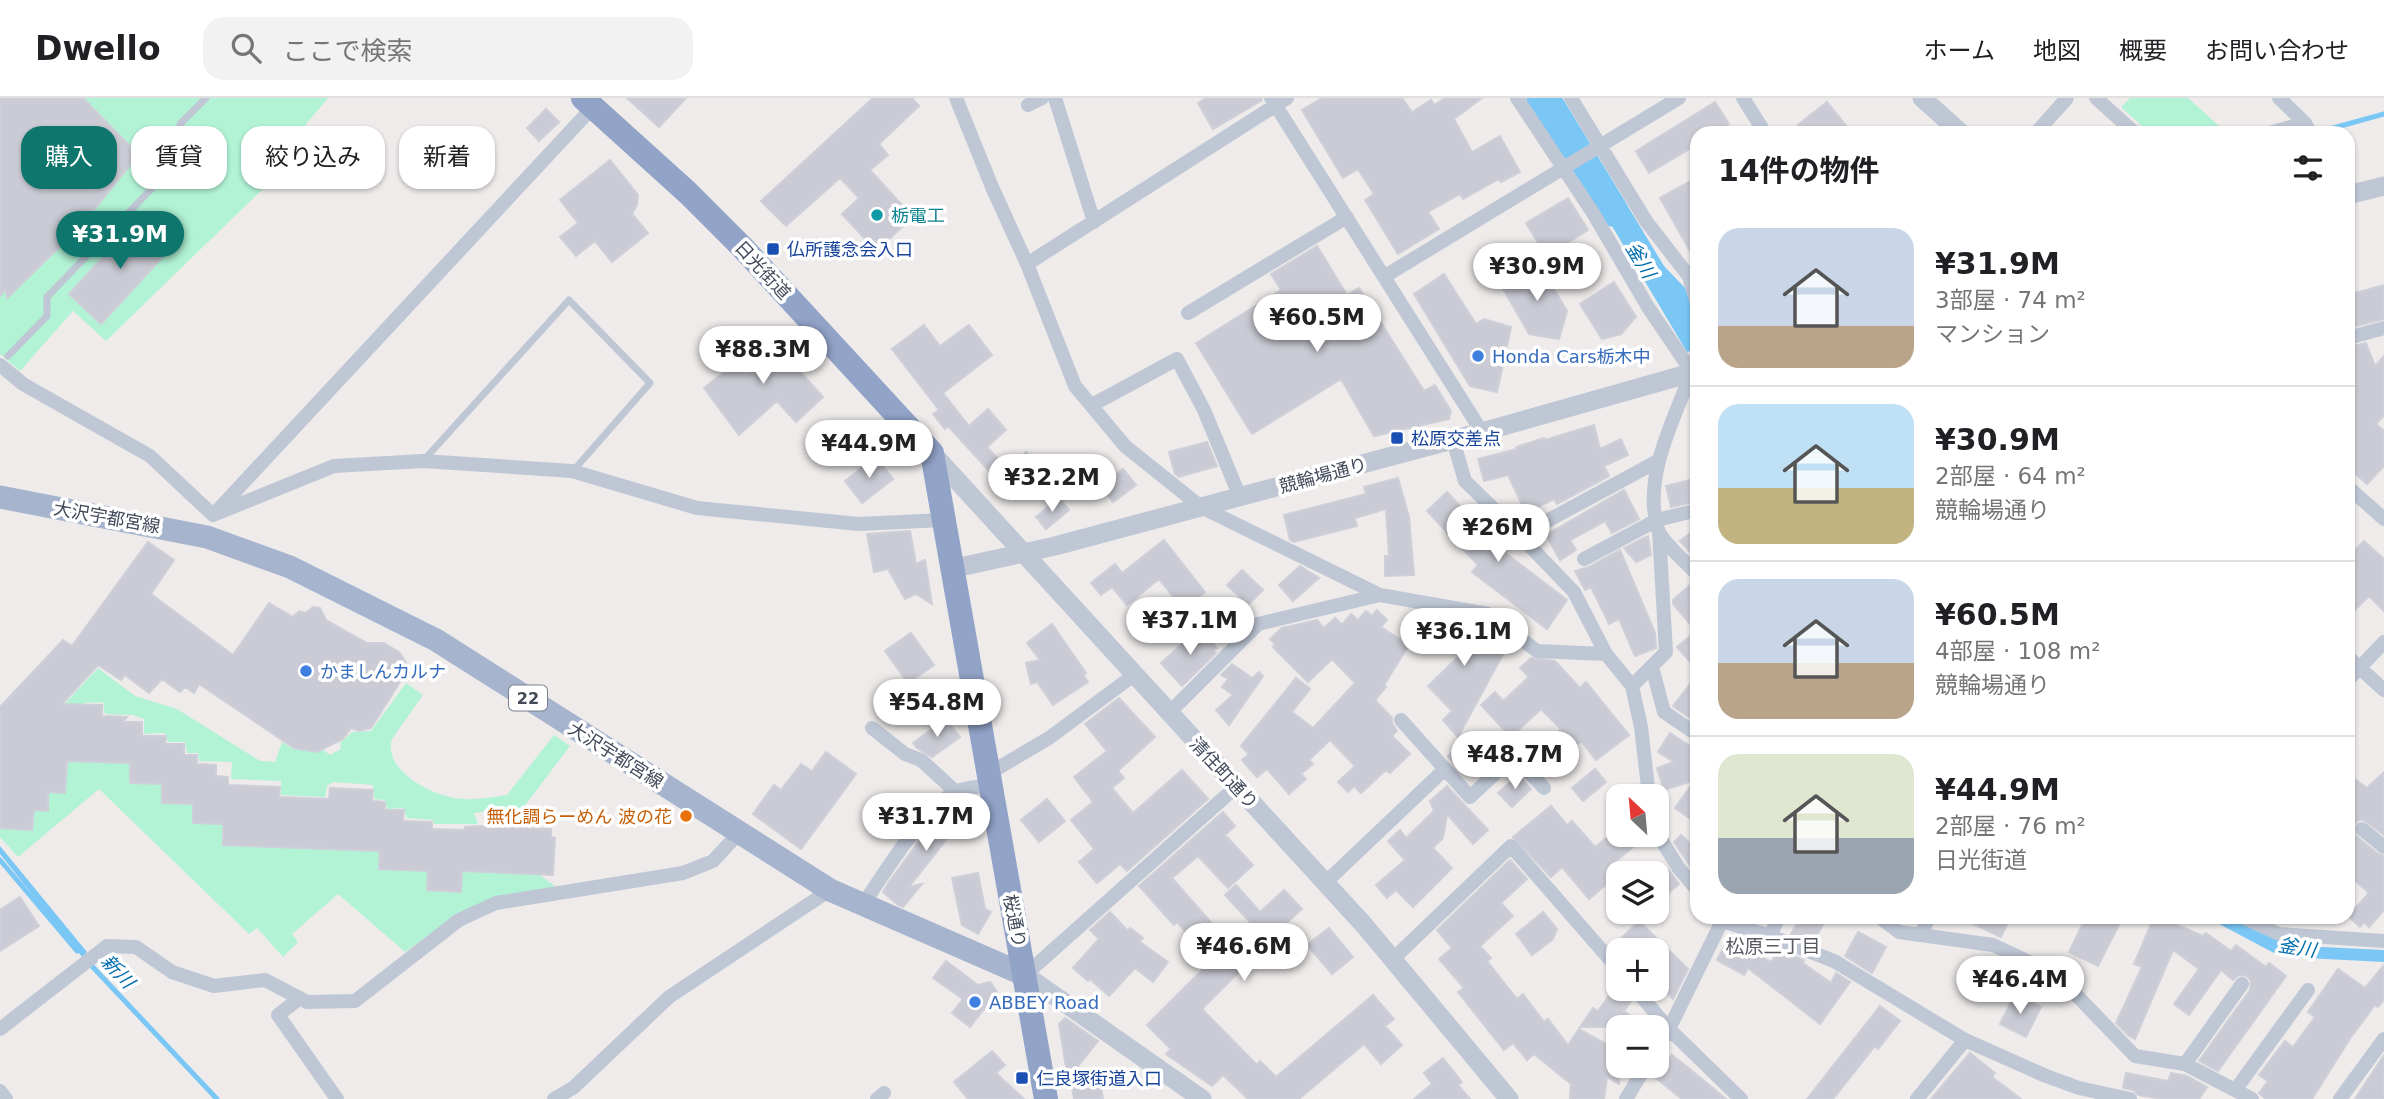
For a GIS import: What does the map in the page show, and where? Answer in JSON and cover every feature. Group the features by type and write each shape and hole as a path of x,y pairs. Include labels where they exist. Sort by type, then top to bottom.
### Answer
{"highway":[{"name":"日光街道","path":"588,103 688,193 743,248 932,453"},
{"name":"桜通り","path":"932,453 1046,1099"}],"main road":[{"name":"大沢宇都宮線","path":"4,500 145,523 210,526 436,640 830,890 1025,975"}],"street":[{"path":"956,98 1027,264 1075,386 1125,446 1200,507 1380,595 1488,614 1537,651 1606,654"},
{"path":"1028,105 1042,98"},
{"path":"1055,98 1094,222"},
{"path":"1517,98 1566,168 1648,307 1690,364"},
{"path":"1571,98 1597,148 1646,221 1690,279"},
{"path":"1385,276 1679,98"},
{"path":"1743,98 1761,126"},
{"path":"1922,98 1953,126"},
{"path":"2042,126 2067,98"},
{"path":"2096,98 2127,126"},
{"path":"2280,98 2305,126"},
{"path":"1027,264 1278,100 1347,217 1482,432"},
{"path":"210,526 588,103"},
{"path":"2355,193 2384,186"},
{"path":"1188,313 1347,217"},
{"path":"2355,336 2378,330 2384,342"},
{"path":"1092,405 1177,359 1204,410 1240,496"},
{"path":"4,361 23,384 150,456 210,526"},
{"name":"競輪場通り","path":"951,569 1024,554 1453,440 1690,372"},
{"path":"1632,686 1667,652 1655,498 1658,461 1690,383"},
{"path":"1453,440 1465,481 1573,592 1606,654 1632,686 1641,727 1648,784"},
{"name":"清住町通り","path":"932,453 1393,959 1508,1099"},
{"path":"210,526 334,466 423,461 572,471 697,508 859,524 943,520"},
{"path":"1532,529 1658,461"},
{"path":"2355,493 2384,519"},
{"path":"1584,559 1690,513"},
{"path":"1658,526 1690,565"},
{"path":"1169,713 1258,624 1380,595"},
{"path":"2355,673 2384,642"},
{"path":"2355,663 2384,690"},
{"path":"1652,667 1664,712 1690,729"},
{"path":"862,906 928,816 956,792 989,779 1058,733 1134,676"},
{"path":"1401,720 1470,797 1514,756 1544,788"},
{"path":"872,728 905,754 921,760 956,792"},
{"path":"1325,883 1445,769"},
{"path":"1202,1099 1025,975 1236,787"},
{"path":"2362,829 2384,847"},
{"path":"0,1029 107,946 136,947 172,972 214,986 265,980 307,1002 355,1001 459,920 496,903 683,873 713,861 739,833"},
{"path":"1393,959 1511,846 1606,955"},
{"path":"1666,847 1690,881"},
{"path":"554,1099 573,1088 669,997 830,890"},
{"path":"1718,924 1669,1029 1741,1099"},
{"path":"1735,924 1834,961 1965,1040 2046,1076 2079,1088 2130,1099"},
{"path":"1770,936 1776,924"},
{"path":"1888,924 1899,932 1993,945 2057,975 2135,1056 2185,1064 2252,1099"},
{"path":"1921,935 1926,924"},
{"path":"2257,924 2278,934 2384,942"},
{"path":"2185,1064 2242,984"},
{"path":"2236,1089 2308,990"},
{"path":"300,998 278,1015 337,1099"},
{"path":"1645,1001 1657,1015"},
{"path":"2340,1099 2384,1039"},
{"path":"1917,1099 1965,1040"},
{"path":"1626,1099 1639,1078"},
{"path":"0,1091 6,1099"}],"lane":[{"path":"4,361 47,316 47,297 187,152 180,124 206,98"},
{"path":"423,461 569,300 650,383 572,471"}],"green space":[{"path":"0,98 328,98 304,126 241,126 241,189 263,189 106,341 73,311 20,371 0,354"},
{"path":"2130,98 2188,98 2219,126 2142,126 2121,107"},
{"path":"98,668 135,696 177,709 260,761 275,762 282,742 293,749 303,745 312,746 330,755 341,749 340,743 352,732 371,731 406,683 423,695 392,739 391,751 395,762 413,781 439,794 463,799 507,795 554,735 570,746 520,812 496,810 474,813 478,824 434,824 433,820 407,818 403,808 387,809 385,800 374,799 373,785 333,782 327,786 325,797 281,795 281,781 231,779 232,762 199,761 198,753 187,753 185,742 168,742 165,733 144,734 144,719 133,715 105,714 103,702 84,703 82,714 44,726"},
{"path":"67,761 130,763 162,784 162,803 193,804 223,824 223,845 380,851 380,869 428,871 428,890 461,892 462,871 538,874 555,886 436,930 405,952 338,894 292,934 298,942 283,957 257,928 249,934 99,789 18,857 0,837 0,828 32,830 34,810 47,811 48,792 65,793"}],"water":[{"path":"1535,98 1562,98 1589,142 1569,154"},
{"path":"1601,162 1664,266 1686,289 1690,302 1690,351 1687,352 1581,174"},
{"path":"0,846 87,952 82,957 0,854"},
{"path":"2219,924 2243,924 2277,940 2302,946 2384,950 2384,962 2306,958 2274,953"}],"building":[{"path":"0,98 83,98 110,126 21,126 21,189 111,189 80,227 7,298 6,289 0,296"},
{"path":"627,98 686,98 659,127"},
{"path":"873,98 912,98 919,106 879,144 888,155 870,170 913,217 876,251 842,214 859,198 840,178 786,226 761,201"},
{"path":"1206,98 1262,100 1213,129 1198,103"},
{"path":"1322,98 1402,98 1412,112 1431,100 1434,105 1445,98 1482,98 1454,119 1472,152 1500,136 1520,172 1501,182 1499,179 1463,199 1460,194 1428,212 1439,229 1398,254 1365,200 1374,194 1358,169 1343,178 1302,110"},
{"path":"1715,102 1729,124 1690,126 1690,149 1649,173 1636,151"},
{"path":"1827,102 1846,126 1799,126"},
{"path":"546,109 559,122 539,141 527,128"},
{"path":"117,133 131,147 131,164 117,181"},
{"path":"610,160 638,195 632,214 648,233 612,262 595,241 576,256 560,237 578,223 560,200"},
{"path":"1690,181 1690,251 1660,198"},
{"path":"1568,198 1588,230 1546,256 1526,223"},
{"path":"139,218 171,248 101,324 69,294"},
{"path":"1317,246 1347,295 1359,288 1424,391 1435,385 1451,411 1449,419 1374,436 1341,379 1252,434 1196,343 1281,290 1271,274"},
{"path":"1538,263 1567,311 1559,339 1529,334 1501,285"},
{"name":"Honda Cars栃木中","path":"1444,274 1476,324 1484,319 1511,327 1497,392 1470,386 1414,294"},
{"path":"1614,282 1636,317 1621,334 1602,339 1580,304"},
{"path":"2384,285 2384,319 2355,326 2355,293"},
{"path":"924,325 940,346 969,325 992,355 943,393 969,426 988,409 1006,430 987,447 1008,470 1026,452 1046,473 1030,488 1026,484 1012,496 948,426 945,429 933,414 939,410 892,349"},
{"path":"775,332 792,355 788,358 823,397 796,422 777,401 739,435 704,388"},
{"path":"2366,343 2375,366 2384,356 2384,415 2376,424 2384,431 2384,466 2367,484 2355,473 2355,345"},
{"path":"861,424 877,444 864,455 848,435"},
{"path":"1594,425 1600,449 1621,439 1628,455 1604,466 1609,476 1557,504 1554,499 1526,513 1508,475 1484,481 1478,459"},
{"path":"1207,442 1217,466 1179,477 1175,474 1169,452"},
{"path":"876,457 893,479 862,503 845,481"},
{"path":"1123,469 1136,485 1113,502 1101,486"},
{"path":"1398,478 1409,517 1414,575 1385,576 1385,556 1389,556 1386,509 1355,518 1357,526 1294,542 1290,540 1284,515 1366,494 1364,487"},
{"path":"1690,480 1690,503 1671,507 1666,486"},
{"path":"1624,490 1639,519 1612,533 1605,521 1570,540 1576,550 1560,560 1546,535"},
{"path":"1447,492 1500,549 1567,600 1547,629 1472,572 1478,565 1427,511"},
{"path":"1059,498 1069,510 1046,529 1036,517"},
{"path":"910,531 916,564 925,560 932,604 916,594 905,599 888,569 874,572 867,534"},
{"path":"1690,533 1690,552 1680,541"},
{"path":"1648,536 1651,555 1636,562 1624,548"},
{"path":"1164,540 1205,592 1183,609 1159,579 1127,605 1112,587 1101,595 1091,583 1115,564 1122,573"},
{"path":"2364,541 2384,559 2384,611 2369,596 2355,610 2355,550"},
{"path":"148,542 174,560 151,594 233,655 269,603 293,617 299,611 306,613 313,607 320,608 326,620 367,643 384,643 400,653 407,665 405,674 371,728 359,731 351,728 343,739 317,752 294,748 199,684 194,693 185,687 180,692 162,679 149,693 125,675 121,680 98,665 62,704 102,705 102,716 127,717 123,722 142,722 142,736 166,736 165,744 184,744 184,755 197,755 197,764 216,765 216,776 228,777 228,785 280,787 279,797 329,799 330,788 373,790 372,801 385,802 385,810 404,810 403,821 432,822 432,829 464,830 465,827 480,826 551,829 551,837 555,838 553,875 462,871 461,892 427,890 428,871 379,869 380,851 223,845 223,824 193,823 193,804 162,803 162,784 130,783 130,763 67,761 65,793 48,792 48,811 34,810 32,830 0,828 0,707 63,640 72,646"},
{"path":"1620,550 1655,633 1656,648 1635,656 1619,619 1609,624 1591,587 1585,590 1575,571 1589,567"},
{"path":"1300,566 1319,578 1293,601 1279,585"},
{"path":"1242,570 1263,590 1248,605 1227,585"},
{"path":"1690,585 1690,624 1673,604 1673,600"},
{"path":"1377,610 1387,620 1381,627 1409,645 1384,685 1386,687 1375,700 1392,718 1397,731 1392,736 1410,754 1390,773 1386,770 1361,793 1354,786 1348,792 1338,782 1355,766 1330,740 1309,760 1313,764 1301,774 1306,779 1289,794 1267,769 1257,777 1242,760 1249,754 1241,746 1296,678 1310,689 1292,712 1313,728 1355,683 1332,659 1308,682 1273,647 1275,644 1270,639 1282,628 1317,620 1324,628 1335,618 1342,625 1351,614 1358,620 1366,611 1372,616"},
{"path":"1429,615 1448,617 1460,625 1462,621 1507,647 1458,737 1443,720 1452,711 1428,686 1462,653 1422,626"},
{"path":"1052,624 1086,673 1083,675 1088,682 1053,705 1037,682 1031,684 1026,663 1040,660 1027,643"},
{"path":"1200,628 1217,648 1213,651 1216,653 1182,686 1161,663"},
{"path":"911,633 934,665 908,683 885,651"},
{"path":"1690,636 1690,662 1677,647"},
{"path":"1531,658 1555,661 1580,688 1586,682 1629,735 1596,760 1581,741 1545,775 1532,761 1536,758 1533,756 1561,729 1541,709 1511,737 1481,705 1495,692 1503,701 1529,677 1520,668"},
{"path":"1232,664 1252,678 1259,672 1263,676 1229,725 1216,710 1233,695 1222,687 1228,679 1221,675"},
{"path":"1690,684 1690,718 1673,706"},
{"path":"1119,698 1155,737 1118,771 1124,778 1112,788 1133,813 1182,770 1208,799 1127,871 1120,864 1097,883 1079,862 1094,849 1071,820 1093,802 1074,777 1107,751 1085,724"},
{"path":"946,719 960,737 932,757 917,748 913,743"},
{"path":"1670,733 1690,746 1690,782 1670,788 1670,784 1662,784 1657,768 1674,762 1658,752"},
{"path":"1469,737 1485,754 1464,773 1448,756"},
{"path":"826,752 856,774 801,849 753,814 774,785 781,790 801,764 812,771"},
{"path":"1595,769 1606,782 1583,801 1572,788"},
{"path":"2384,772 2384,835 2364,820 2358,820 2355,824 2355,779 2367,788"},
{"path":"1518,775 1531,789 1512,807 1498,793"},
{"path":"1447,786 1488,830 1473,844 1447,814 1443,838 1433,848 1452,868 1413,907 1396,890 1387,898 1376,885 1405,860 1388,841 1400,830 1406,838 1434,811 1430,801"},
{"path":"1690,787 1690,819 1675,808"},
{"path":"1047,799 1065,821 1039,842 1021,820"},
{"path":"967,803 972,826 954,830 909,887 922,884 903,907 898,905 883,892 889,882 925,833 943,814 951,806"},
{"path":"1551,806 1567,825 1572,821 1595,847 1606,838 1606,847 1633,847 1616,861 1606,861 1606,885 1589,899 1562,867 1551,877 1513,837"},
{"path":"1223,812 1235,826 1225,835 1253,865 1228,888 1198,856 1172,878 1229,943 1250,922 1225,895 1236,885 1260,912 1284,890 1302,909 1256,951 1258,953 1202,1009 1257,1065 1260,1061 1276,1077 1373,995 1394,1019 1385,1026 1402,1045 1381,1064 1364,1044 1299,1099 1248,1099 1223,1075 1212,1086 1166,1054 1171,1049 1147,1025 1211,961 1177,922 1174,925 1139,886"},
{"path":"2355,834 2384,856 2384,910 2369,927 2364,922 2360,927 2355,922 2355,908 2369,893 2355,880"},
{"path":"1681,835 1690,843 1690,866 1674,842"},
{"path":"1510,860 1527,879 1501,903 1513,916 1480,946 1491,958 1487,961 1517,999 1523,994 1544,1022 1548,1019 1568,1045 1579,1029 1606,1044 1607,1078 1604,1099 1570,1099 1571,1084 1534,1054 1527,1060 1513,1043 1504,1050 1458,992 1464,988 1439,959 1452,948 1437,930"},
{"path":"1669,870 1679,884 1669,893"},
{"path":"978,873 985,909 991,912 978,934 962,925 952,878"},
{"path":"20,897 39,926 0,951 0,910"},
{"path":"1110,912 1128,931 1130,928 1143,938 1140,942 1168,962 1153,982 1135,968 1109,996 1073,968 1099,939 1090,930"},
{"path":"1543,912 1557,929 1553,939 1532,955 1516,934"},
{"path":"1636,924 1642,924 1656,938 1621,938"},
{"path":"1796,924 1823,924 1813,943 1791,934"},
{"path":"1973,924 2008,924 2001,937"},
{"path":"2083,924 2119,924 2098,966 2069,952"},
{"path":"2151,924 2175,924 2203,936 2206,933 2231,951 2236,945 2266,967 2269,963 2286,976 2218,1071 2199,1061 2250,990 2251,981 2247,976 2239,975 2233,980 2221,970 2189,1015 2174,1004 2199,969 2173,950 2135,1039 2116,1023 2142,967 2134,964"},
{"path":"1329,928 1353,957 1332,974 1307,945"},
{"path":"1858,932 1886,947 1872,973 1845,956"},
{"path":"1731,934 1749,940 1744,947 1771,962 1780,950 1804,960 1803,963 1831,983 1836,973 1850,982 1820,1024 1748,968 1744,975 1717,960"},
{"path":"1669,950 1688,969 1673,999 1669,995"},
{"path":"946,961 978,985 990,982 997,992 970,1027 952,1013 963,999 933,978"},
{"path":"2384,965 2384,1000 2378,1007 2375,1005 2351,1037 2312,1099 2266,1099 2261,1095 2259,1093 2268,1081 2259,1075 2285,1041 2293,1047 2315,1017 2308,1012 2338,969 2365,988"},
{"path":"2015,994 2041,1007 2026,1037 2000,1024"},
{"path":"1606,1000 1631,1001 1624,1011 1630,1015 1606,1015 1606,1027 1580,1027 1593,1008 1598,1011"},
{"path":"1880,1006 1900,1021 1878,1049 1875,1046 1833,1099 1807,1099"},
{"path":"1065,1018 1098,1041 1068,1079 1059,1024"},
{"path":"992,1051 1005,1065 996,1073 1024,1099 968,1099 954,1082"},
{"path":"1970,1053 1995,1073 1992,1077 2021,1099 1931,1099"},
{"path":"1672,1055 1726,1099 1682,1099 1656,1078 1669,1078 1669,1059"},
{"path":"2384,1055 2384,1099 2355,1099 2380,1061"},
{"path":"1443,1058 1462,1082 1458,1085 1470,1099 1414,1099 1432,1084 1424,1073"},
{"path":"1098,1073 1103,1099 1074,1099 1070,1078"},
{"path":"2126,1073 2168,1081 2171,1073 2187,1076 2207,1087 2199,1099 2162,1099 2138,1095 2133,1090 2123,1088"},
{"path":"1609,1078 1619,1078 1619,1084"}],"waterway":[{"name":"釜川","path":"1543,98 1611,210"},
{"path":"2340,126 2384,114"},
{"name":"新川","path":"0,860 77,951"},
{"name":"新川","path":"89,963 217,1099"}],"place":[{"name":"栃電工","path":"877,215"},
{"name":"仏所護念会入口","path":"773,249"},
{"name":"Honda Cars栃木中","path":"1478,356"},
{"name":"松原交差点","path":"1397,438"},
{"name":"かましんカルナ","path":"306,671"},
{"name":"無化調らーめん 波の花","path":"686,816"},
{"name":"ABBEY Road","path":"975,1002"},
{"name":"仁良塚街道入口","path":"1022,1078"}],"district":[{"name":"松原三丁目","path":"1773,946"}]}
